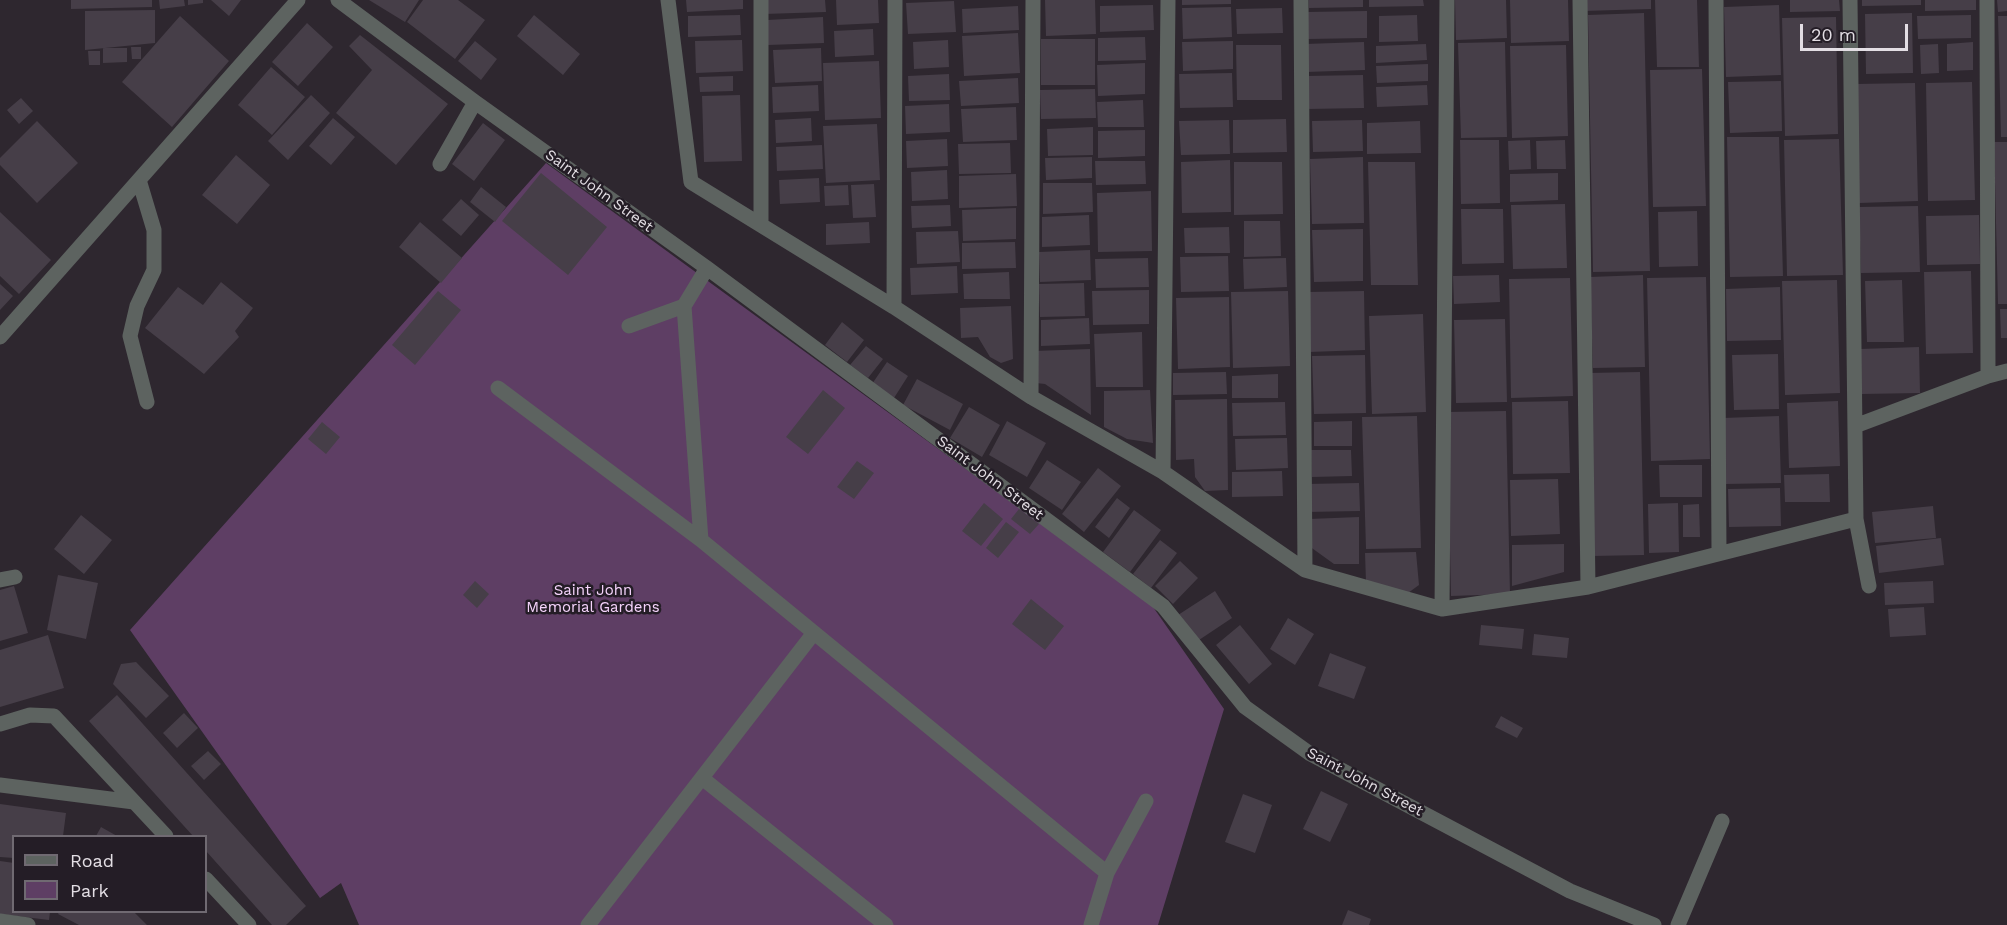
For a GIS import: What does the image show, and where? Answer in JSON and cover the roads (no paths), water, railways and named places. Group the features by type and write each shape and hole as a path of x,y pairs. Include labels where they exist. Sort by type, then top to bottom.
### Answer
{"street":[{"path":"0,337 298,0"},
{"name":"Saint John Street","path":"338,0 475,102 707,268 1163,606 1245,707 1309,753 1570,891 1654,925"},
{"path":"668,0 691,182 894,307 1031,397 1163,472 1305,570 1442,609 1588,587 1856,519"},
{"path":"761,0 761,225"},
{"path":"894,307 895,0"},
{"path":"1031,397 1033,0"},
{"path":"1163,472 1168,0"},
{"path":"1301,0 1305,570"},
{"path":"1442,609 1447,0"},
{"path":"1580,0 1588,587"},
{"path":"1716,0 1719,552"},
{"path":"1850,0 1856,519 1869,586"},
{"path":"1987,0 1988,376"},
{"path":"440,164 475,102"},
{"path":"139,180 154,231 154,270 137,306 130,336 147,402"},
{"path":"701,540 684,306 707,268"},
{"path":"629,326 684,306"},
{"path":"1855,426 2007,371"},
{"path":"498,388 701,540 1107,873"},
{"path":"588,925 813,634"},
{"path":"0,724 30,715 54,716 164,835"},
{"path":"702,778 886,925"},
{"path":"0,784 134,802"},
{"path":"1091,925 1107,873 1146,801"},
{"path":"1678,925 1722,821"},
{"path":"207,880 249,925"},
{"path":"0,921 26,925"}],"park label":[{"name":"Saint John Memorial Gardens","path":"593,600"}]}
